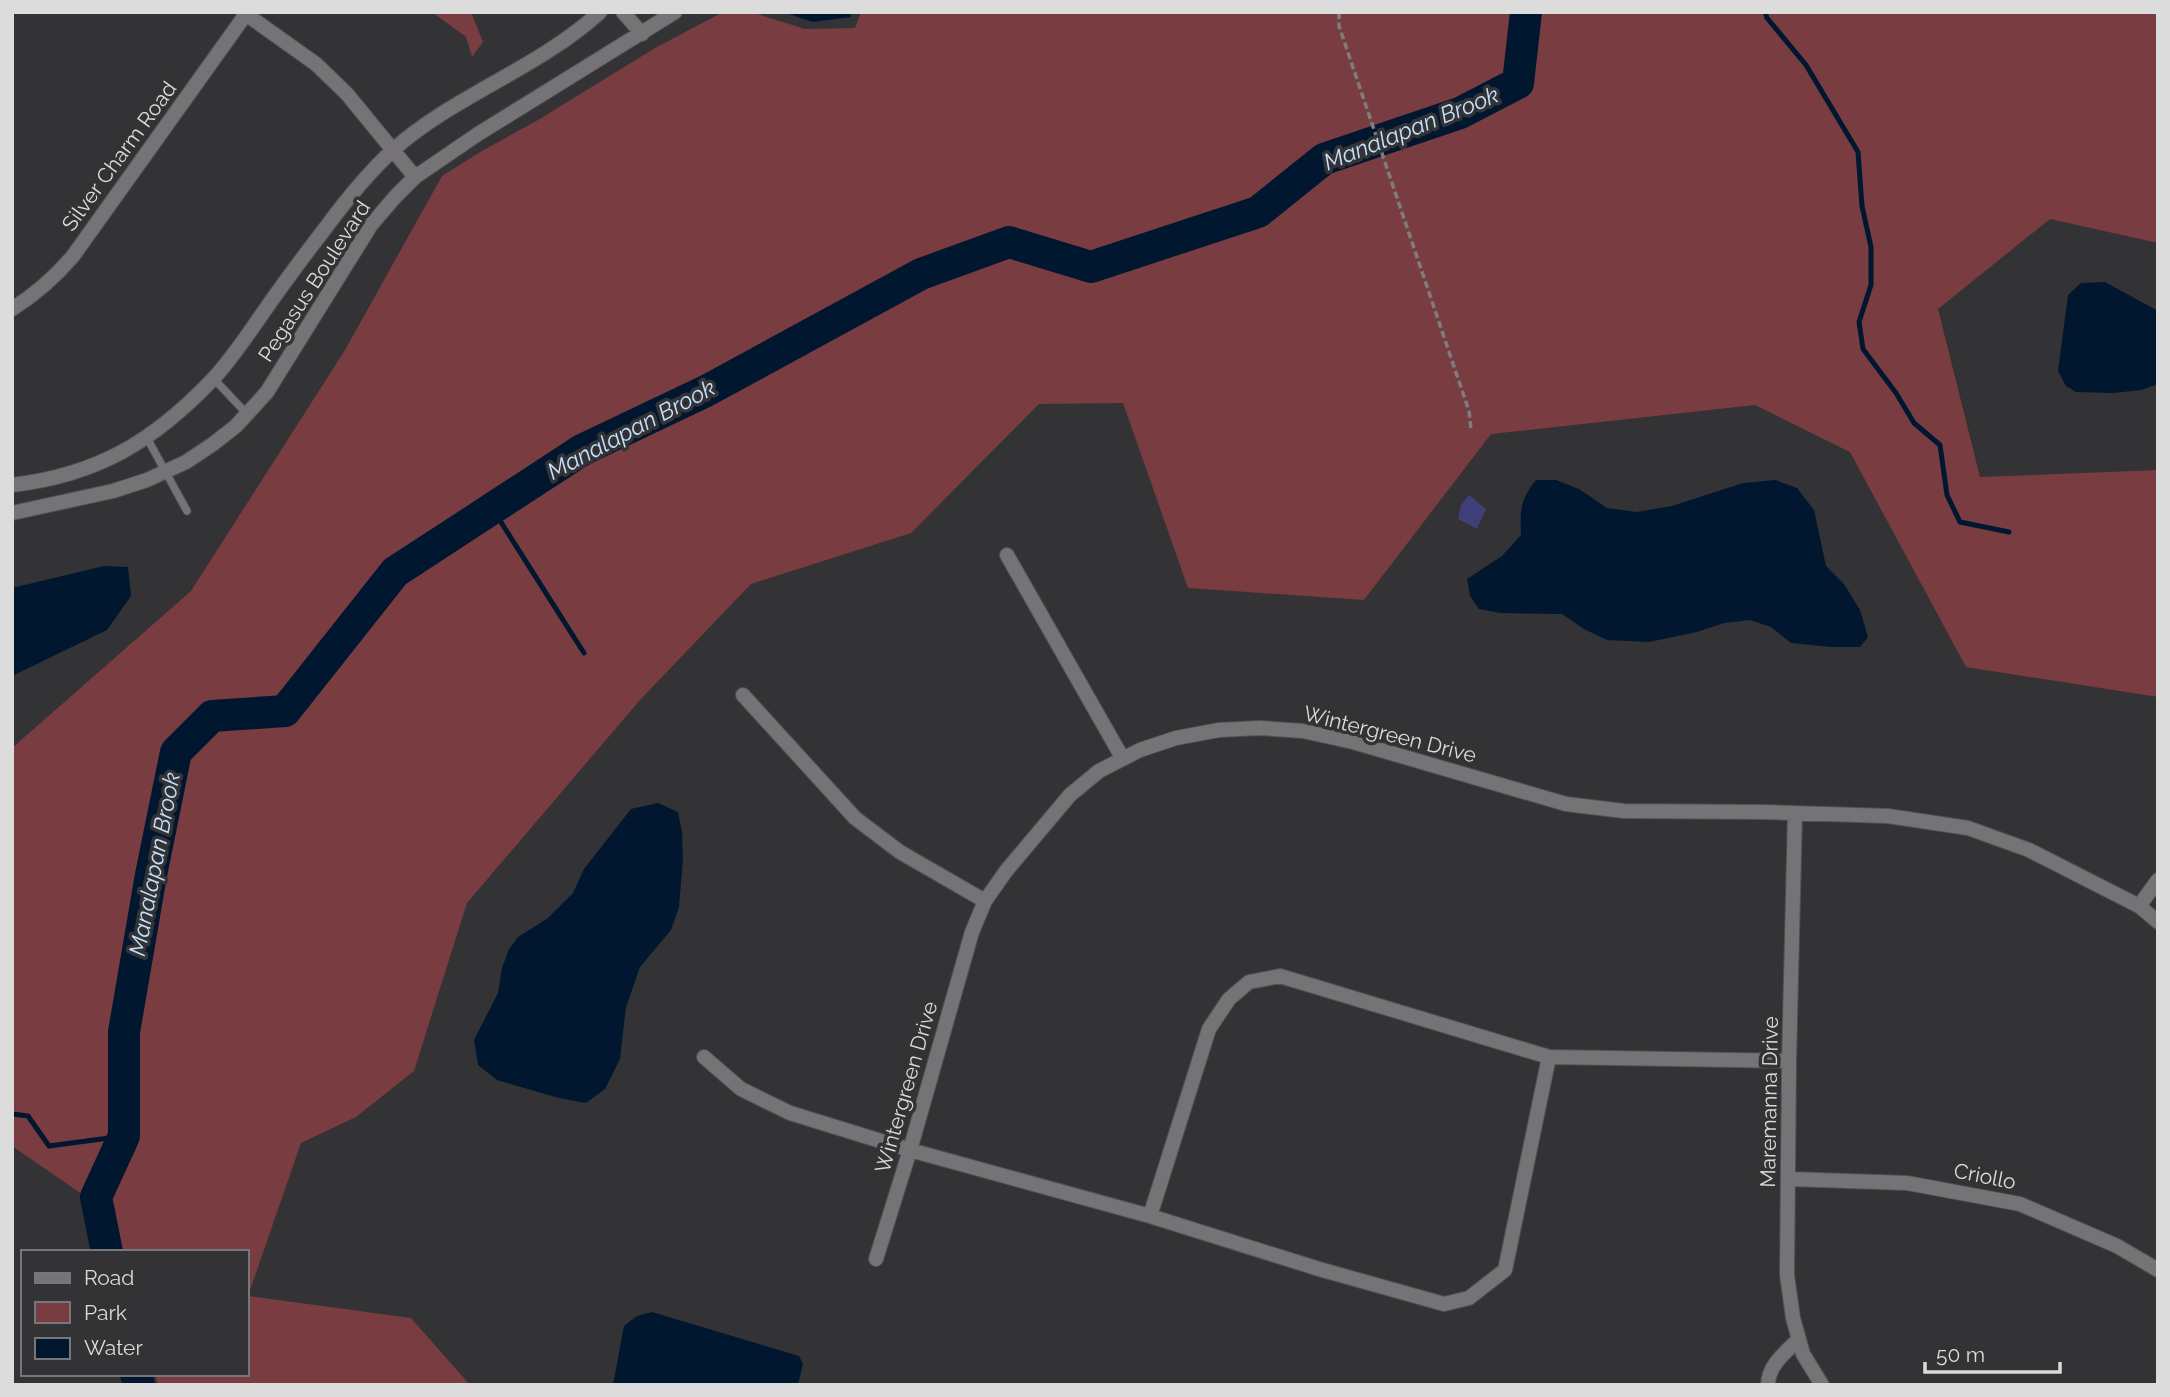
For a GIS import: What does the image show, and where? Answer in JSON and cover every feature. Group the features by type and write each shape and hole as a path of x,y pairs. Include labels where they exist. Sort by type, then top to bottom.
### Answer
{"street":[{"name":"Pegasus Boulevard","path":"12,485 33,483 97,466 147,438 214,379 234,355 302,257 353,192 393,149 417,130 565,40 600,12"},
{"path":"624,12 642,34"},
{"name":"Pegasus Boulevard","path":"12,513 113,491 166,472 213,444 267,392 371,225 415,177 478,134 675,12"},
{"path":"244,13 316,64 347,94 415,177"},
{"name":"Silver Charm Road","path":"12,309 33,296 57,275 73,256 244,13"},
{"path":"1007,555 1123,759"},
{"path":"743,695 855,818 900,852 985,901"},
{"name":"Wintergreen Drive","path":"877,1259 972,932 985,901 1006,871 1070,795 1099,771 1140,750 1176,738 1219,730 1260,728 1303,731 1353,742 1566,804 1624,811 1888,816 1968,828 2029,850 2139,906 2158,922"},
{"name":"Maremanna Drive","path":"1795,813 1787,1275 1793,1318 1803,1354 1822,1385"},
{"path":"2139,906 2158,880"},
{"path":"1150,1216 1209,1030 1229,999 1249,982 1280,976 1549,1057 1789,1061"},
{"path":"704,1057 741,1089 790,1113 1444,1304 1469,1298 1505,1270 1549,1057"},
{"name":"Criollo","path":"1789,1180 1908,1183 2020,1204 2117,1247 2158,1270"},
{"path":"1768,1385 1774,1364 1799,1339"}],"lane":[{"path":"214,379 247,414"},
{"path":"147,438 187,511"}],"path":[{"path":"1339,12 1339,26 1469,411 1471,430"}],"green space":[{"path":"432,12 471,12 483,42 472,57 466,37"},
{"path":"723,12 751,12 805,29 855,28 861,12 2158,12 2158,243 2050,219 1938,309 1980,477 2158,470 2158,697 1966,667 1850,452 1755,405 1491,434 1364,600 1188,588 1123,403 1039,404 911,533 751,584 640,700 467,903 414,1071 356,1117 301,1143 248,1296 248,1250 116,1250 89,1199 12,1146 12,748 191,591 345,350 442,176 655,48"},
{"path":"248,1296 411,1318 470,1385 158,1385 156,1376 248,1376"}],"water":[{"path":"783,12 850,12 851,17 813,22"},
{"path":"2105,282 2158,311 2158,384 2141,390 2114,393 2076,392 2066,386 2058,371 2068,295 2081,283"},
{"path":"1536,480 1556,480 1579,489 1607,508 1637,512 1672,506 1743,483 1775,480 1797,488 1814,510 1826,566 1844,584 1860,610 1868,637 1860,647 1791,643 1771,627 1750,620 1724,623 1649,642 1607,640 1562,614 1500,613 1479,609 1470,596 1467,579 1502,556 1521,535 1522,506"},
{"path":"104,566 128,567 131,596 107,630 12,676 12,588"},
{"path":"658,803 678,812 683,859 679,907 671,930 640,967 626,1007 620,1059 605,1089 586,1103 497,1080 478,1065 474,1040 498,993 502,968 509,949 518,937 548,918 573,893 584,869 631,809"},
{"path":"652,1312 799,1356 803,1364 798,1385 613,1385 624,1326 637,1316"}],"building":[{"path":"1469,495 1486,509 1477,529 1458,519 1461,505"}],"waterway":[{"name":"Manalapan Brook","path":"107,1250 96,1197 124,1136 124,1032 151,875 176,752 212,716 285,711 395,572 582,450 706,391 921,274 1009,242 1091,267 1258,212 1324,159 1460,113 1518,83 1526,12"},
{"path":"1765,12 1806,65 1858,152 1862,206 1871,247 1871,285 1859,322 1863,349 1896,393 1914,423 1940,445 1947,495 1960,522 2009,532"},
{"path":"492,508 584,653"},
{"path":"12,1114 28,1116 49,1146 124,1136"},
{"name":"Manalapan Brook","path":"137,1376 139,1385"}]}
